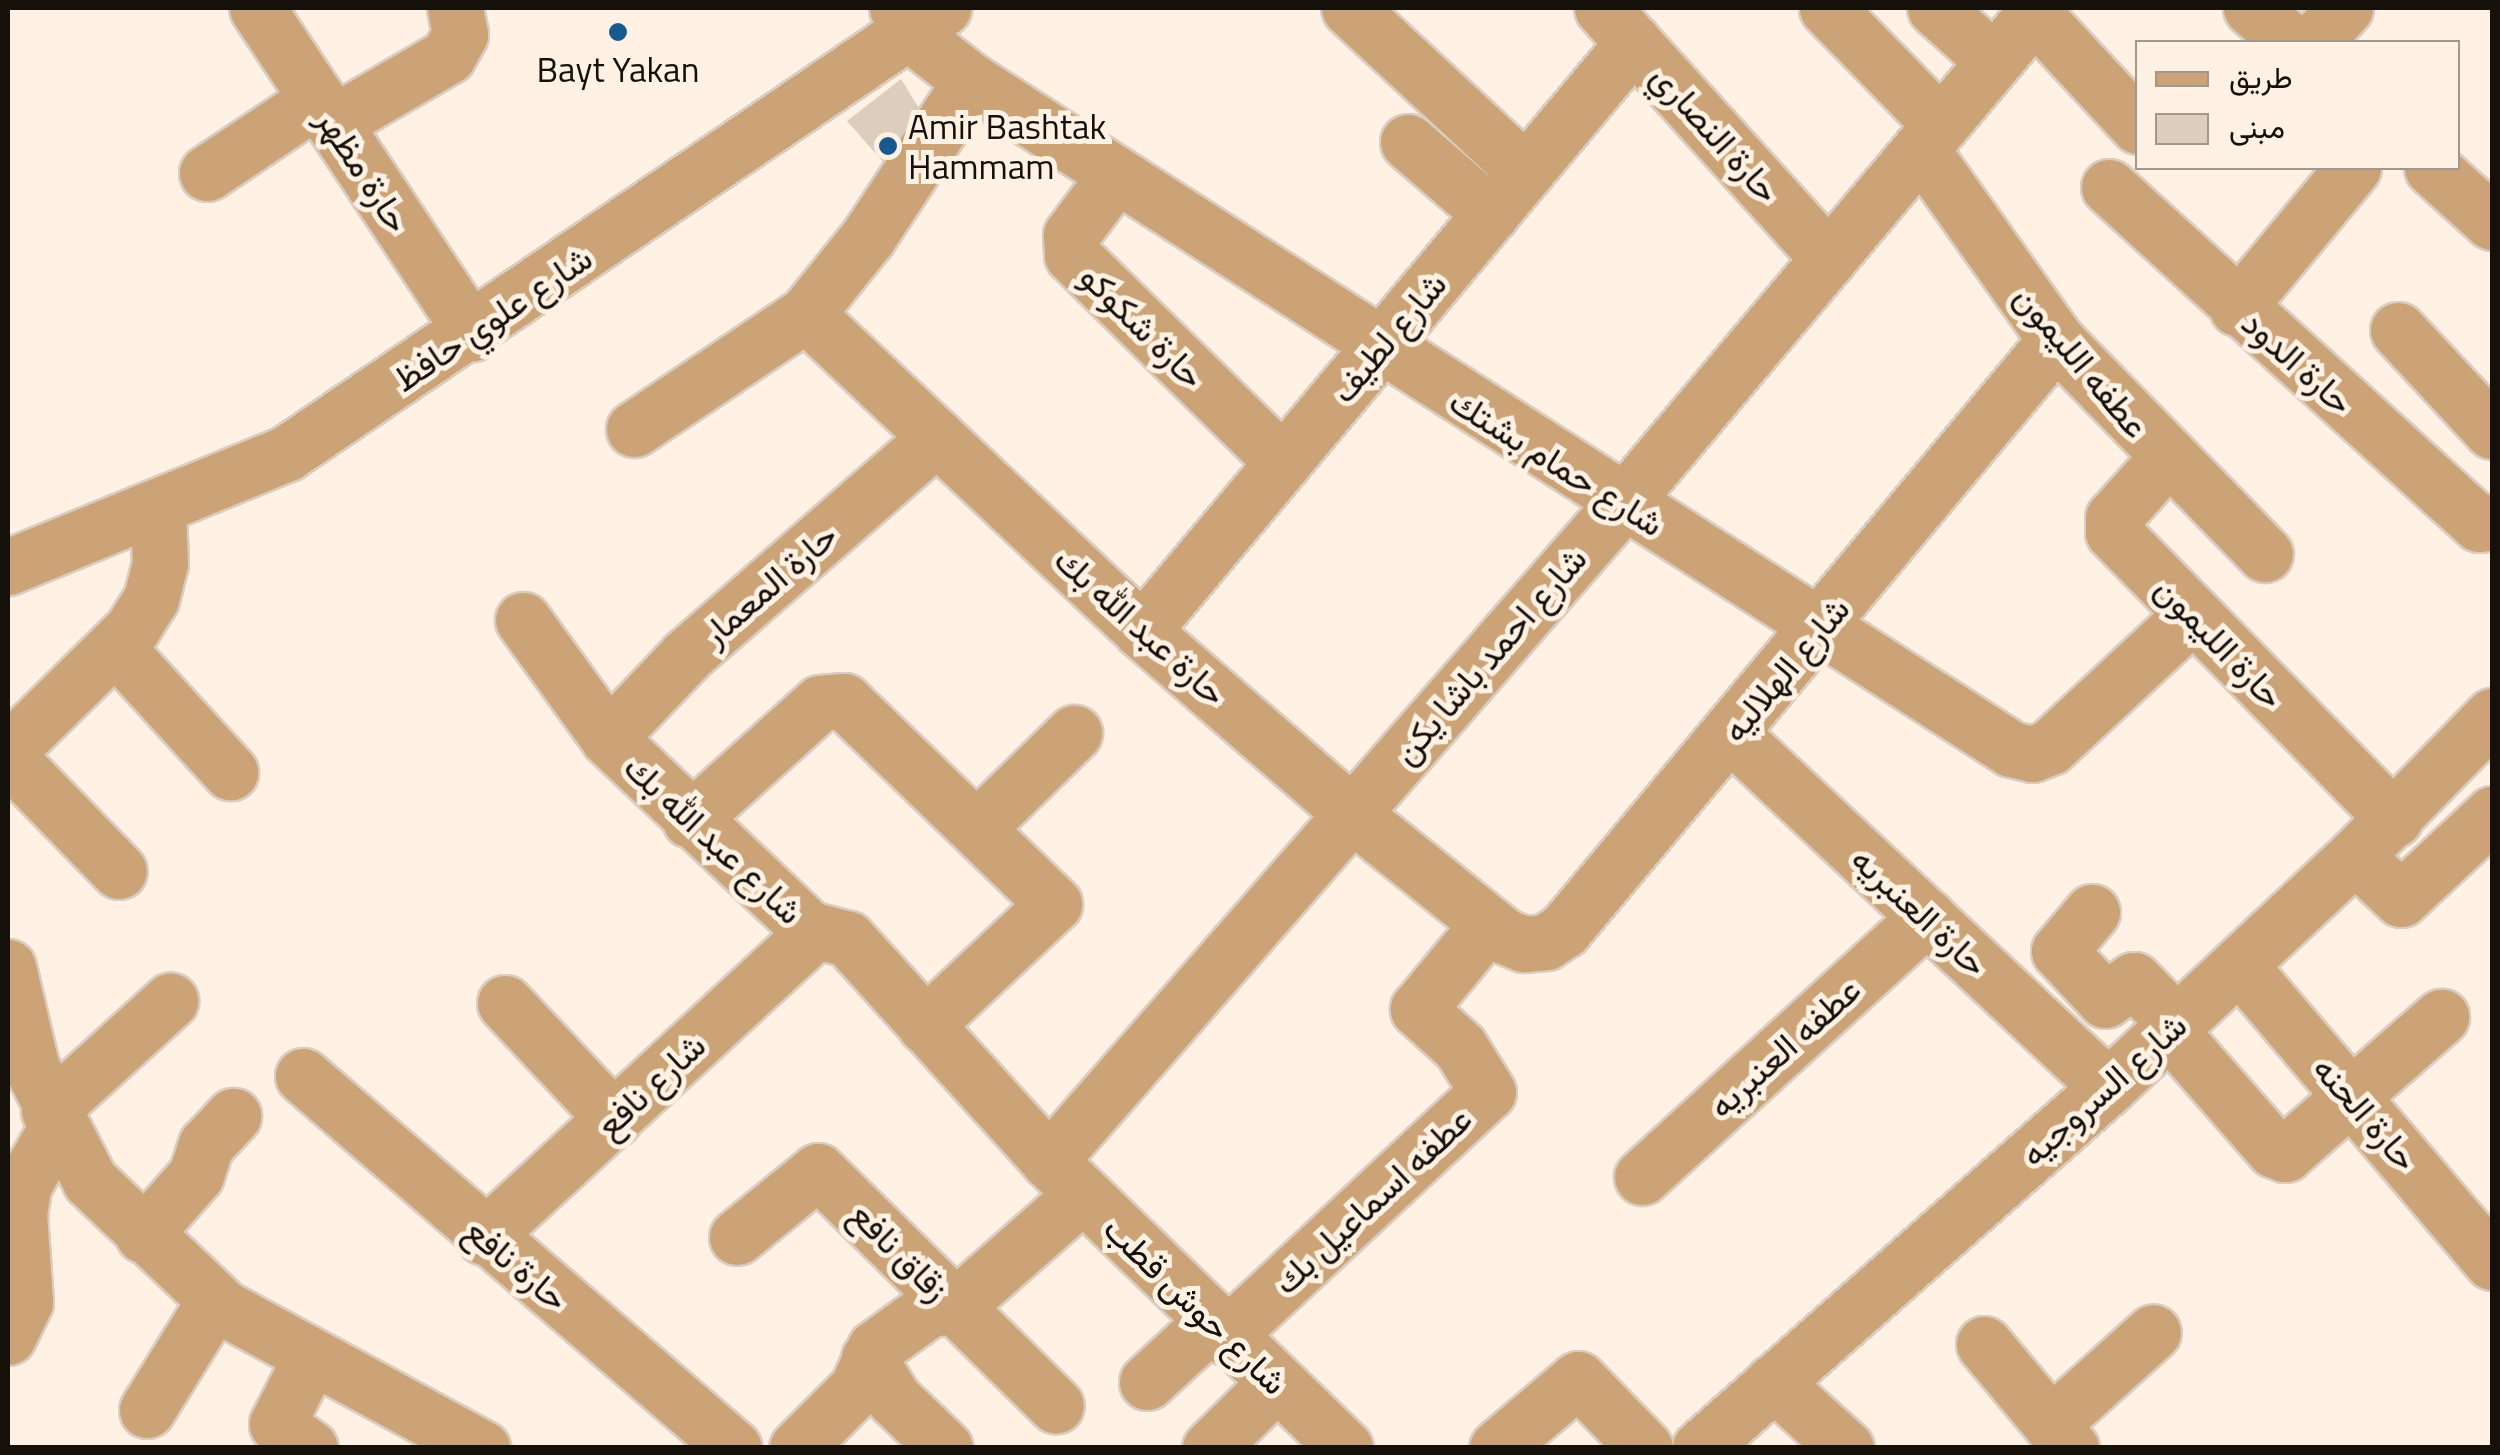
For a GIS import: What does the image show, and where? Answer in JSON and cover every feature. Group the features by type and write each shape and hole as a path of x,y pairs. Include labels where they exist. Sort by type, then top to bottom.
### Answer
{"street":[{"name":"حارة مظهر","path":"257,8 472,333"},
{"path":"1349,8 1526,172"},
{"name":"عطفه الليمون","path":"1827,8 1931,137 2056,340 2166,459 2265,554"},
{"path":"1936,8 1994,62"},
{"path":"2250,8 2289,40"},
{"path":"2316,40 2346,8"},
{"path":"2036,11 2135,123"},
{"name":"شارع احمد باشا يكن","path":"956,1306 1066,1178 1351,813 1622,504 2036,11"},
{"name":"شارع حمام بشتك","path":"917,16 971,81 1379,348 1992,739 2032,754 2066,735 2193,614"},
{"name":"شارع علوي حافظ","path":"9,562 158,509 287,452 472,333 917,16"},
{"name":"شارع لطيف","path":"1142,631 1526,172 1618,25"},
{"name":"حارة النصاري","path":"1618,25 1829,260"},
{"path":"206,173 326,111 455,27"},
{"path":"634,428 806,314 868,237 971,81"},
{"path":"1408,142 1491,214"},
{"path":"2237,308 2351,170"},
{"path":"2434,170 2492,222"},
{"name":"حارة شكوكو","path":"1115,176 1071,235 1072,255 1283,462"},
{"name":"حارة الدود","path":"2109,187 2237,308 2479,524 2492,522"},
{"name":"حارة عبد الله بك","path":"806,314 1142,631 1351,813 1488,924"},
{"path":"2398,330 2492,431"},
{"name":"شارع الهلاليه","path":"1488,924 1524,944 1546,942 1564,930 1820,628 2056,340"},
{"name":"حارة المعمار","path":"608,738 686,656 938,437"},
{"name":"حارة الليمون","path":"2166,459 2110,525 2193,614 2374,837 2400,898 2492,814"},
{"path":"119,871 8,754 115,646 151,599 160,564 158,509"},
{"name":"شارع عبد الله بك","path":"523,620 608,738 690,820 814,932 848,939 1066,1178"},
{"path":"115,646 230,772"},
{"path":"690,820 832,698 844,701 1054,904 925,1025"},
{"name":"شارع السروجيه","path":"1700,1448 2108,1087 2374,837 2492,716"},
{"path":"978,828 1074,733"},
{"name":"حارة العنبريه","path":"1731,734 2108,1087"},
{"path":"2092,912 2058,951 2105,1000 2134,980 2279,1154 2441,1017"},
{"name":"عطفه العنبريه","path":"1642,1176 1927,917"},
{"name":"عطفه اسماعيل بك","path":"1218,1330 1488,1092 1460,1048 1418,1010 1488,924"},
{"name":"شارع نافع","path":"484,1237 814,932"},
{"name":"حارة الحنه","path":"2238,965 2492,1262"},
{"path":"8,970 17,1020 53,1119 90,1182 215,1300 311,1357 482,1448"},
{"path":"8,1336 25,1302 28,1272 19,1214 24,1184 53,1119 170,1000"},
{"path":"506,1003 614,1120"},
{"name":"حارة نافع","path":"303,1076 484,1237 734,1448"},
{"path":"143,1235 196,1174 206,1146 233,1116"},
{"name":"زقاق نافع","path":"737,1237 818,1171 1056,1406"},
{"name":"شارع حوش قطب","path":"1066,1178 1218,1330 1345,1448"},
{"path":"147,1410 215,1300"},
{"path":"797,1448 857,1388 868,1358 919,1315 956,1306"},
{"path":"1148,1382 1218,1330"},
{"path":"1984,1344 2061,1436 2153,1332"},
{"path":"310,1448 277,1424 311,1357"},
{"path":"868,1358 893,1398 944,1448"},
{"path":"1497,1448 1578,1379 1644,1448"},
{"path":"1773,1382 1846,1448"},
{"path":"1210,1448 1276,1384"}],"building":[{"name":"Amir Bashtak Hammam","path":"901,79 925,118 891,171 847,121"}],"place":[{"name":"Bayt Yakan","path":"618,32"},
{"name":"Amir Bashtak Hammam","path":"888,146"}]}
